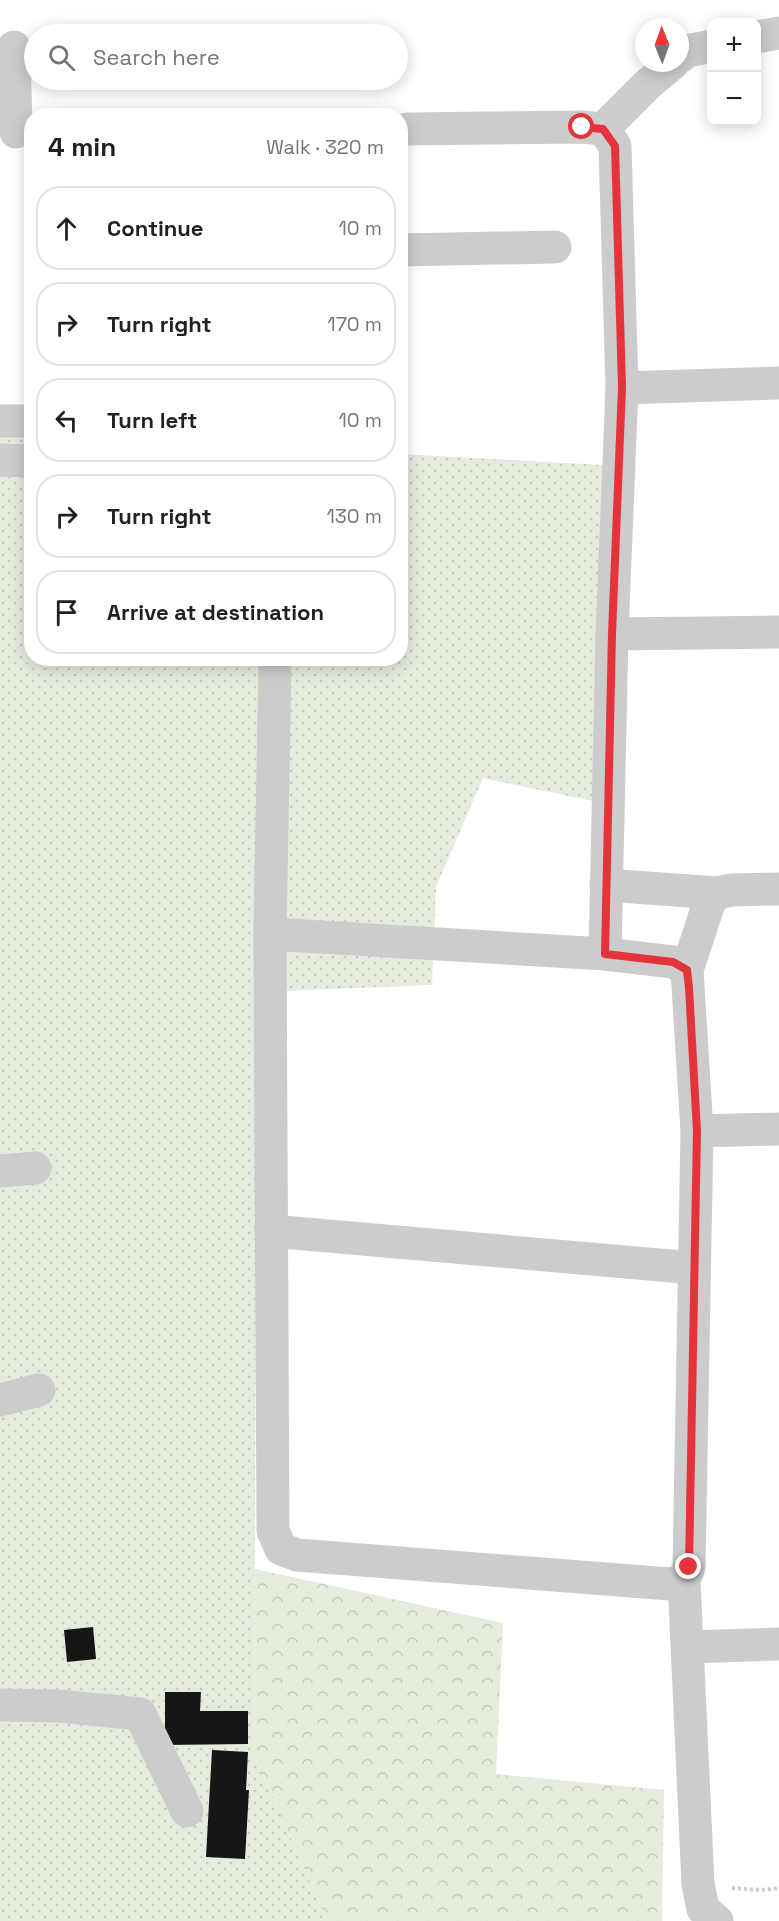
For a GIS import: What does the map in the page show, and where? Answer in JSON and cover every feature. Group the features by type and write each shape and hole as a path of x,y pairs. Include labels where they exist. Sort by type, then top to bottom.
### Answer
{"street":[{"path":"761,36 779,33"},
{"path":"16,47 16,132"},
{"path":"689,51 707,47"},
{"path":"603,129 662,72"},
{"path":"408,129 582,127 603,129 615,146 622,387 612,634 605,954"},
{"path":"408,250 555,247"},
{"path":"622,387 779,383"},
{"path":"0,421 24,421"},
{"path":"0,460 24,461"},
{"path":"612,634 779,632"},
{"path":"274,666 270,934 273,1531 280,1549 297,1555 670,1584 684,1580"},
{"path":"606,885 717,893 732,890 779,889"},
{"path":"717,893 709,903 687,970 697,1131 689,1567 684,1580 698,1884 703,1909 717,1921"},
{"path":"270,934 605,954 673,962 687,970"},
{"path":"697,1131 779,1129"},
{"path":"0,1172 35,1168"},
{"path":"271,1231 694,1268"},
{"path":"0,1400 39,1390"},
{"path":"688,1647 779,1644"},
{"path":"0,1705 59,1706 140,1714 187,1811"}],"path":[{"path":"698,1884 761,1890 779,1888"}],"green space":[{"path":"0,431 24,433 24,666 408,666 408,454 602,465 602,803 483,778 436,887 432,985 257,992 254,1754 322,1909 322,1921 0,1921"},
{"path":"255,1569 503,1623 496,1774 664,1790 662,1921 322,1921 322,1909 254,1754"}],"building":[{"path":"93,1627 96,1659 67,1662 64,1630"},
{"path":"165,1692 201,1692 200,1711 248,1711 248,1744 165,1745"},
{"path":"212,1750 248,1752 246,1790 249,1790 245,1859 206,1857"}],"route":[{"path":"582,127 603,129 615,146 622,387 612,634 605,954 673,962 687,970 689,988 697,1131 689,1567"}]}
